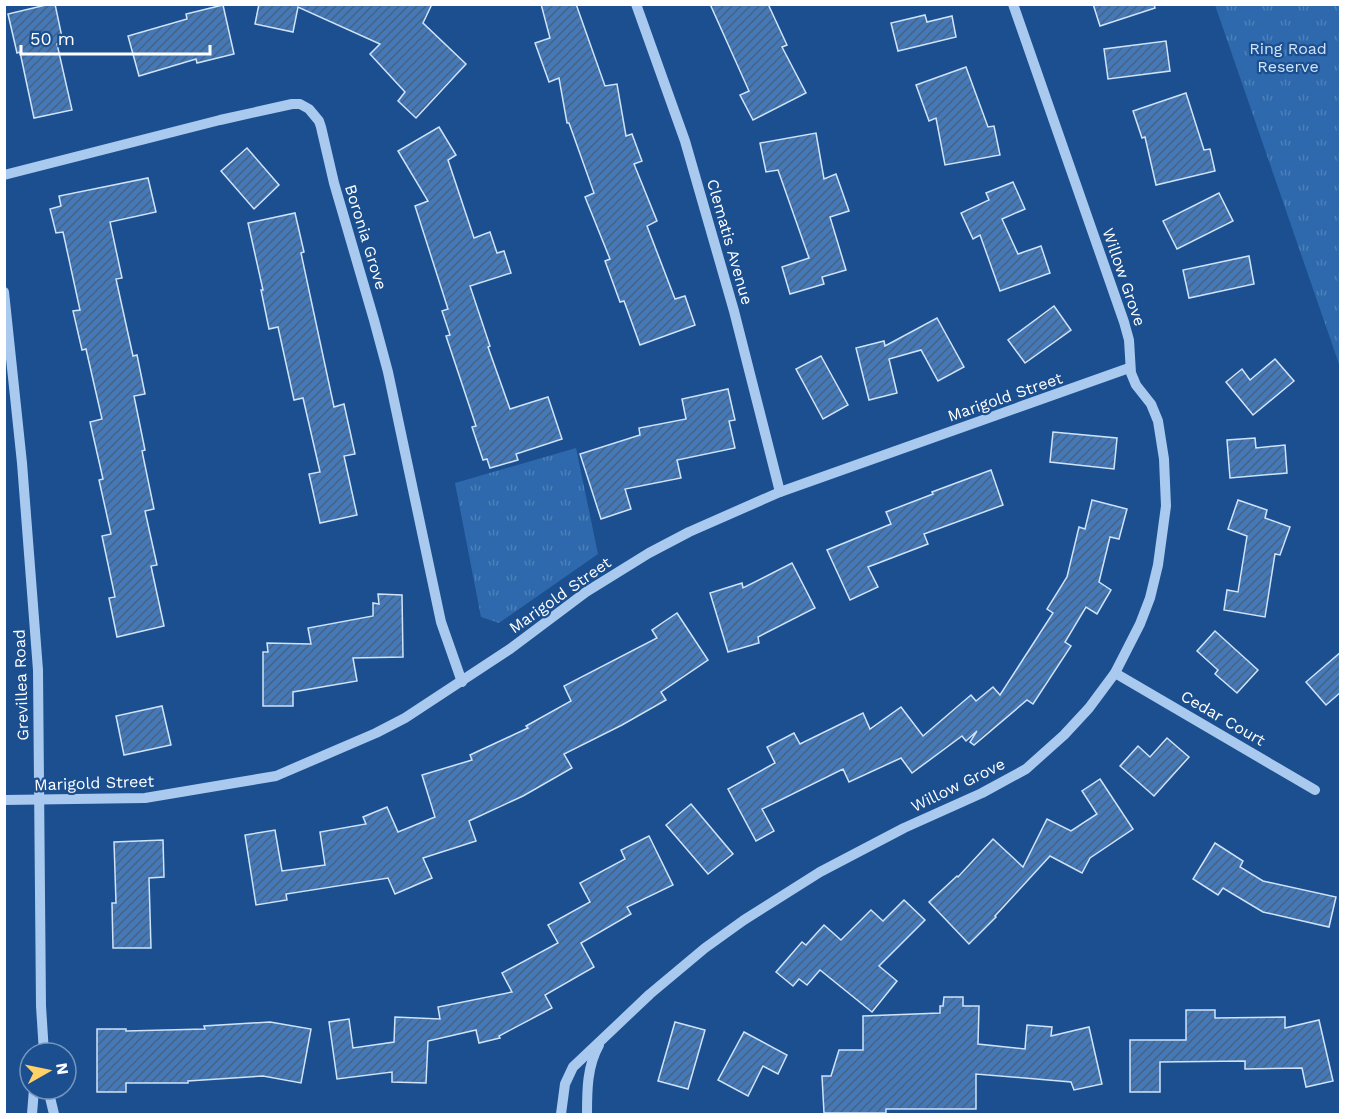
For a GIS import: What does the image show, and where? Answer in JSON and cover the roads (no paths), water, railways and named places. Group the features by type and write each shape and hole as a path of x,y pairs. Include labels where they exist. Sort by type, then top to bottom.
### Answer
{"street":[{"name":"Clematis Avenue","path":"636,4 685,141 734,310 780,492"},
{"name":"Willow Grove","path":"561,1114 563,1092 567,1077 573,1067 650,994 705,948 777,898 820,872 904,828 982,793 1026,768 1045,754 1089,708 1115,673 1140,624 1150,597 1160,556 1166,506 1164,459 1157,416 1136,385 1129,368 1129,340 1124,322 1013,4"},
{"name":"Boronia Grove","path":"4,175 292,104 300,104 313,112 319,121 334,183 374,320 400,425 441,622 462,681"},
{"name":"Grevillea Road","path":"4,292 22,463 38,670 40,1006 38,1041"},
{"name":"Marigold Street","path":"4,800 145,798 276,776 405,718 462,681 585,592 649,552 734,511 780,492 1129,368"},
{"name":"Cedar Court","path":"1115,673 1315,790"},
{"name":"Grevillea Road","path":"40,1006 43,1041"},
{"name":"Willow Grove","path":"587,1114 587,1085 592,1062 603,1040"}],"park label":[{"name":"Ring Road Reserve","path":"1288,57"}]}
